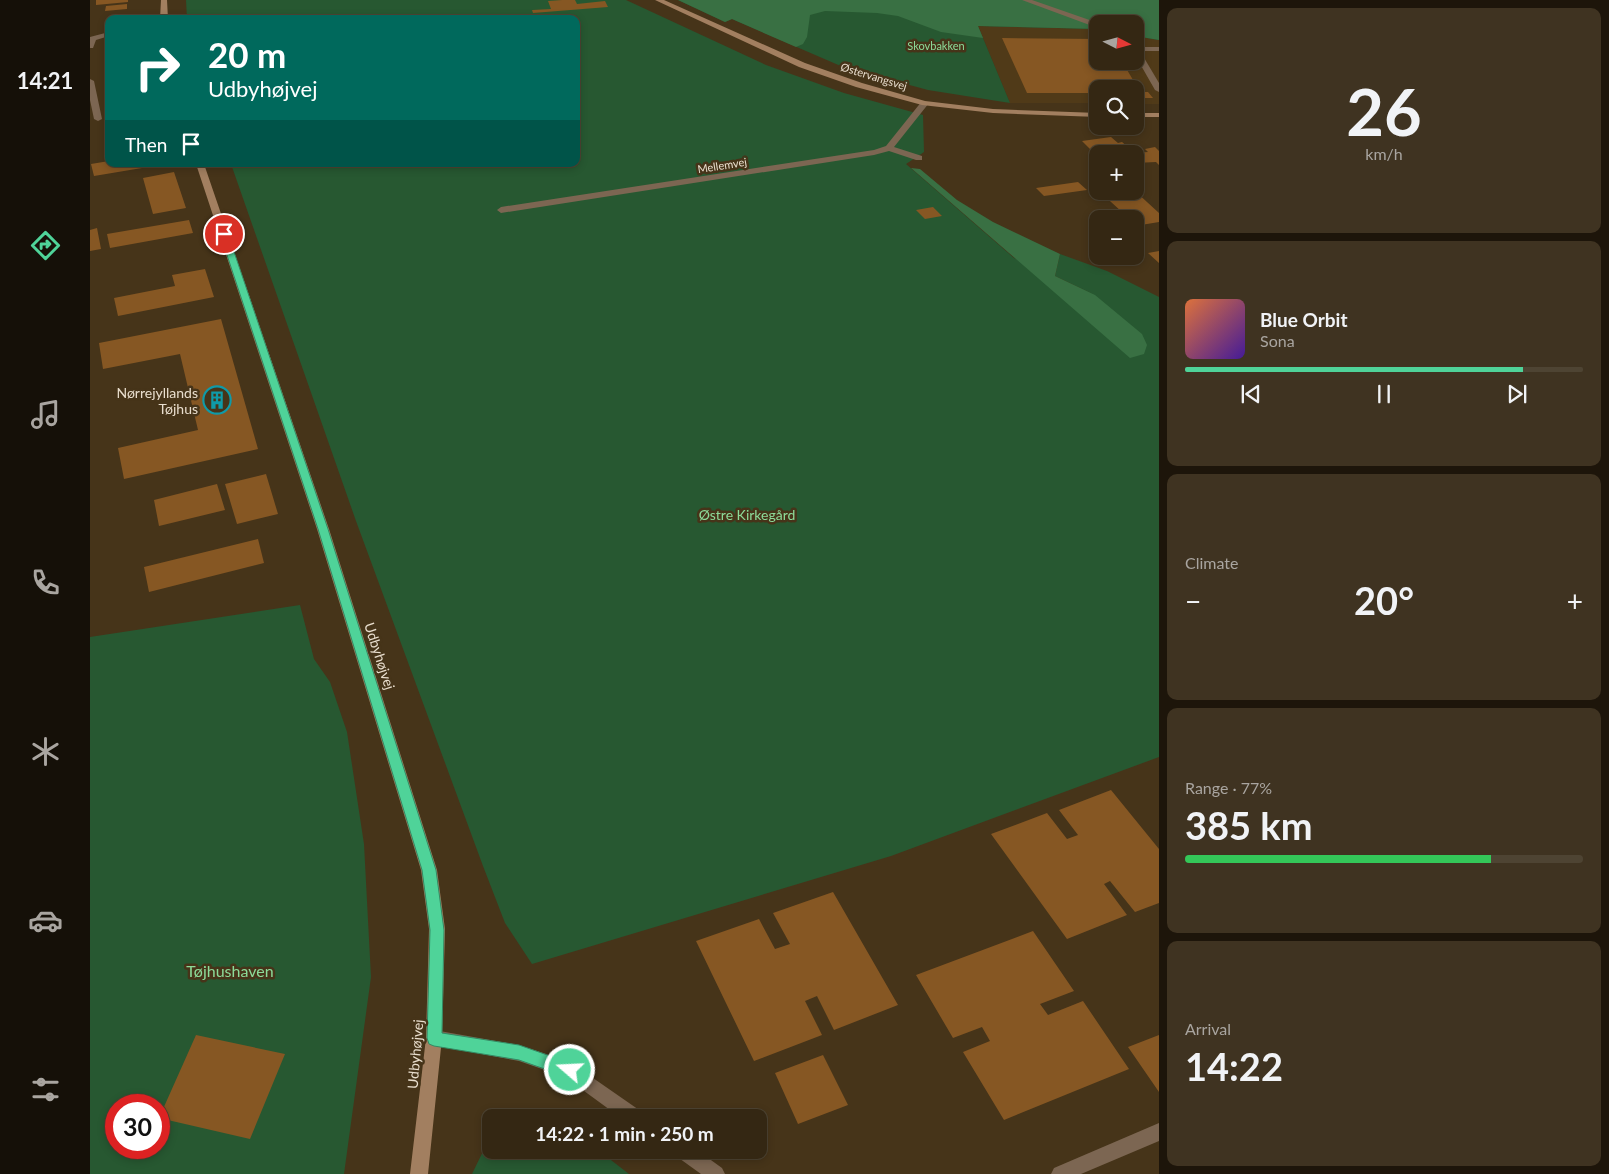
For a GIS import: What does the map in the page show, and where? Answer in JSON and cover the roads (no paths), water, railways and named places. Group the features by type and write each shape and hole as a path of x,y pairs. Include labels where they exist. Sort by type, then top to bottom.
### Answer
{"street":[{"path":"164,0 164,15"},
{"name":"Østervangsvej","path":"658,0 802,65 859,85 925,103 993,111 1089,115"},
{"path":"1025,0 1089,22"},
{"path":"90,46 93,39 105,35"},
{"path":"1144,49 1159,49"},
{"path":"1144,64 1159,90"},
{"path":"90,81 98,119"},
{"path":"919,158 889,148 925,103"},
{"path":"1144,115 1159,115"},
{"name":"Mellemvej","path":"501,210 874,152 889,148"},
{"name":"Udbyhøjvej","path":"201,167 323,529 429,870 437,930 434,1038 419,1174"},
{"path":"434,1038 519,1053 570,1070 624,1109"},
{"path":"1060,1174 1159,1132"},
{"path":"695,1159 716,1174"}],"place":[{"name":"Nørrejyllands Tøjhus","path":"217,400"}],"park label":[{"name":"Skovbakken","path":"936,45"},
{"name":"Østre Kirkegård","path":"747,514"},
{"name":"Tøjhushaven","path":"230,970"}]}
